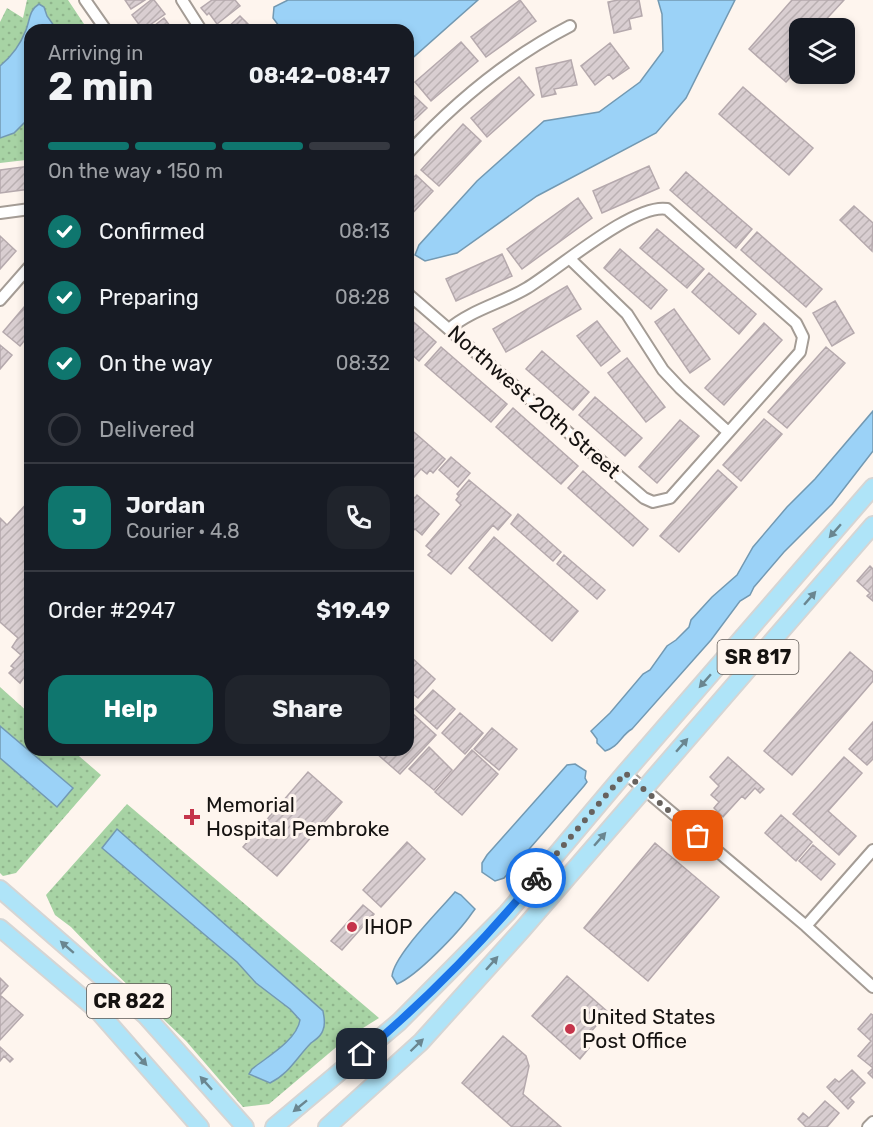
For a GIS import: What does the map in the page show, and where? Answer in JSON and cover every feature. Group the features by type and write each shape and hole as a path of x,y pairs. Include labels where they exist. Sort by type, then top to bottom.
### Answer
{"main road":[{"name":"SR 817","path":"274,1127 399,1022 507,914 625,773 873,487"},
{"name":"SR 817","path":"327,1127 421,1042 522,930 873,525"},
{"name":"CR 822","path":"0,890 146,1016 245,1127"},
{"name":"CR 822","path":"0,928 98,1011 200,1127"}],"street":[{"path":"85,0 102,24"},
{"path":"182,0 197,24"},
{"path":"414,147 465,97 539,41 570,26"},
{"path":"449,329 460,320 526,288 616,226 659,208 667,209 796,323 802,337 800,352 728,432 663,370 627,314 570,259"},
{"path":"0,213 24,210"},
{"path":"0,300 24,273"},
{"name":"Northwest 20th Street","path":"414,298 644,498 654,502 670,498 728,432"},
{"path":"625,773 806,926 873,987"},
{"path":"806,926 873,850"},
{"path":"868,1127 873,1122"}],"green space":[{"path":"27,0 68,0 84,24 24,24 24,160 0,163 0,22 7,8 23,18"},
{"path":"0,687 24,709 24,756 79,756 101,775 16,873 3,876 0,873"},
{"path":"127,804 379,1018 347,1038 269,1104 243,1107 186,1041 71,927 55,915 46,895"}],"water":[{"path":"288,0 478,0 414,57 414,24 278,24 273,18 274,7"},
{"path":"658,0 735,0 686,98 656,133 537,196 457,253 425,261 415,255 419,245 477,181 544,121 599,112 640,82 663,51 662,14"},
{"path":"39,4 44,7 53,24 28,24"},
{"path":"24,34 24,123 14,133 0,138 0,66 18,45"},
{"path":"873,411 873,451 832,504 784,552 754,587 750,595 740,601 711,640 632,729 614,747 605,751 597,743 591,731 610,713 643,674 650,670 667,646 689,627 691,620 712,597 737,575 753,547"},
{"path":"0,726 24,746 24,756 35,756 73,788 57,807 0,758"},
{"path":"575,764 586,771 587,782 584,786 504,878 495,881 482,872 482,863 487,855 567,765"},
{"path":"117,829 323,1011 324,1025 321,1034 277,1079 270,1083 249,1074 252,1069 287,1041 298,1027 300,1020 290,1009 256,983 237,962 102,848"},
{"path":"455,892 475,909 437,953 397,984 392,976 401,957"}],"building":[{"path":"125,0 145,0 131,9"},
{"path":"151,0 154,0 165,14 151,24 139,24 132,15"},
{"path":"212,0 235,0 240,6 217,24 209,13 207,15 201,8"},
{"path":"520,0 536,21 486,57 471,37"},
{"path":"639,0 642,16 629,19 631,29 614,33 608,2"},
{"path":"792,0 844,0 827,18 789,18 789,79 786,82 749,49"},
{"path":"240,16 248,24 231,24"},
{"path":"164,18 168,24 156,24"},
{"path":"461,42 478,61 431,101 415,82"},
{"path":"610,43 629,68 613,79 609,74 595,85 581,66"},
{"path":"571,60 577,85 554,89 556,94 542,97 536,68"},
{"path":"519,77 534,95 487,137 471,118"},
{"path":"743,87 813,148 789,175 719,114"},
{"path":"414,96 427,108 414,120"},
{"path":"463,124 481,141 439,186 421,170"},
{"path":"649,166 659,188 602,213 593,191"},
{"path":"24,167 24,190 0,193 0,170"},
{"path":"686,172 752,229 736,248 670,190"},
{"path":"416,175 433,191 414,212 414,177"},
{"path":"578,198 592,218 522,269 507,249"},
{"path":"854,206 873,223 872,251 840,220"},
{"path":"657,229 704,269 687,288 640,248"},
{"path":"757,232 822,289 806,307 741,250"},
{"path":"0,236 16,251 0,269"},
{"path":"620,249 667,290 651,309 604,268"},
{"path":"502,254 512,276 456,301 446,279"},
{"path":"709,273 756,314 739,334 692,292"},
{"path":"567,286 581,309 506,352 493,329"},
{"path":"835,301 854,333 832,346 813,313"},
{"path":"24,307 24,341 20,346 3,332"},
{"path":"674,309 710,359 690,373 655,322"},
{"path":"597,321 620,351 601,366 577,336"},
{"path":"414,322 436,342 419,361 414,356"},
{"path":"764,323 782,340 724,405 705,388"},
{"path":"0,345 12,355 0,369"},
{"path":"441,347 507,404 491,422 425,365"},
{"path":"826,347 845,363 787,428 768,412"},
{"path":"542,351 589,392 573,410 526,369"},
{"path":"627,358 665,407 646,422 608,373"},
{"path":"595,397 642,438 625,456 579,415"},
{"path":"513,408 578,466 561,484 496,427"},
{"path":"764,419 782,434 741,481 723,465"},
{"path":"680,420 699,436 657,483 639,467"},
{"path":"414,432 445,459 433,473 430,470 427,474 421,469 414,477"},
{"path":"451,457 470,473 458,487 439,470"},
{"path":"718,470 737,487 679,552 660,536"},
{"path":"583,471 648,529 633,546 568,488"},
{"path":"469,480 511,515 498,530 493,525 451,574 428,555 432,551 426,546 461,505 456,500 459,496 457,494"},
{"path":"417,495 439,514 422,535 415,529 414,497"},
{"path":"24,507 24,677 20,683 9,673 14,668 11,666 21,655 12,647 18,638 0,622 0,518 7,525"},
{"path":"518,514 561,552 553,561 511,524"},
{"path":"494,537 578,611 552,641 469,568"},
{"path":"564,555 605,590 597,599 557,564"},
{"path":"870,566 873,569 873,601 867,596 870,593 857,581"},
{"path":"850,652 873,672 873,681 792,775 764,751"},
{"path":"414,660 435,679 418,698 414,695"},
{"path":"433,690 455,709 437,729 415,709"},
{"path":"460,713 483,733 465,754 442,733"},
{"path":"414,715 436,735 400,774 379,756 414,756"},
{"path":"873,722 873,759 867,765 849,749"},
{"path":"492,728 517,749 499,770 474,749"},
{"path":"429,747 452,770 434,790 409,769"},
{"path":"472,750 498,774 462,815 435,792"},
{"path":"728,757 764,789 760,793 755,788 745,799 742,796 723,817 714,808 719,802 711,795 719,786 710,777"},
{"path":"844,757 862,773 828,811 856,836 839,855 793,814"},
{"path":"308,772 342,802 277,876 243,847"},
{"path":"781,815 812,842 796,861 765,833"},
{"path":"407,842 425,859 381,907 363,890"},
{"path":"655,843 719,897 648,981 584,928"},
{"path":"813,845 835,864 821,880 799,861"},
{"name":"IHOP","path":"363,905 374,914 342,950 331,941"},
{"name":"United States Post Office","path":"567,976 608,1012 582,1042 589,1048 580,1059 532,1016"},
{"path":"0,978 8,986 0,995"},
{"path":"0,995 23,1015 0,1040"},
{"path":"871,1014 873,1015 873,1068 858,1056 871,1041 858,1029"},
{"path":"503,1036 526,1056 529,1066 523,1094 561,1127 512,1127 462,1083"},
{"path":"0,1047 13,1059 10,1062 4,1056 0,1061"},
{"path":"873,1068 873,1078 868,1073"},
{"path":"852,1070 865,1083 850,1098 854,1102 848,1109 827,1087 835,1079 839,1082"},
{"path":"825,1101 839,1113 827,1127 806,1127 798,1119 803,1113 809,1118"}],"way so far":[{"path":"536,878 625,773 698,836"}],"place":[{"name":"Memorial Hospital Pembroke","path":"192,817"},
{"name":"IHOP","path":"352,927"},
{"name":"United States Post Office","path":"570,1029"}],"route":[{"path":"362,1054 399,1022 507,914 536,878"}]}
